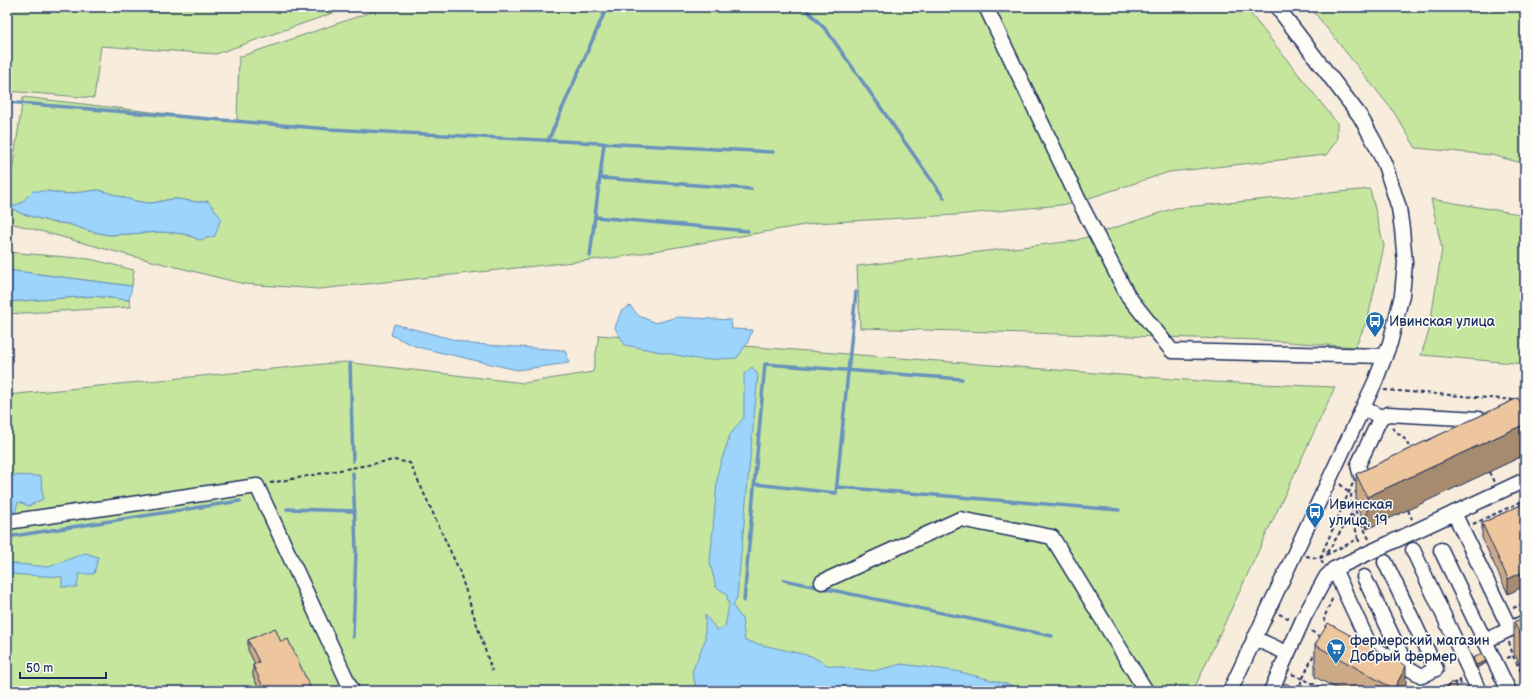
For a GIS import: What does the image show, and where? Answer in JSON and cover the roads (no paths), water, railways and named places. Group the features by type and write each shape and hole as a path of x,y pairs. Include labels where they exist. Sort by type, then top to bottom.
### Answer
{"street":[{"path":"986,7 1082,207 1128,296 1172,351 1385,356"},
{"path":"1230,691 1363,408 1390,343 1402,295 1404,263 1402,229 1393,186 1375,143 1360,116 1277,7"},
{"path":"1363,408 1381,417"},
{"path":"1385,470 1368,479 1361,476 1358,465 1381,417 1388,414 1479,419 1468,430"},
{"path":"1271,691 1287,653 1326,577 1334,569 1525,480"},
{"path":"7,522 257,486 352,691"},
{"path":"1454,512 1462,529 1482,555 1507,631"},
{"path":"822,582 960,519 1052,537 1146,691"},
{"path":"1413,550 1479,691"},
{"path":"1441,550 1509,691"},
{"path":"1334,569 1370,646 1422,676 1436,669 1385,562"},
{"path":"1364,577 1406,667"},
{"path":"1485,641 1525,622"},
{"path":"1254,638 1287,653"}],"water":[{"path":"98,190 130,200 150,203 174,199 200,202 208,201 221,218 215,236 200,240 185,234 162,232 109,235 89,231 68,224 51,222 20,213 10,207 21,203 33,191 47,191 65,194"},
{"path":"7,270 132,286 129,300 93,296 7,302"},
{"path":"630,306 639,316 656,323 677,317 731,320 732,329 752,330 748,342 737,358 702,360 625,345 615,328 621,311"},
{"path":"394,324 471,344 565,350 569,363 517,370 417,347 391,335"},
{"path":"752,367 758,375 737,597 733,606 742,619 745,641 811,656 827,665 873,671 902,664 956,671 1011,685 1012,691 697,691 692,672 705,640 705,615 717,630 725,627 729,605 726,593 716,587 710,563 718,471 730,435 744,417 744,374"},
{"path":"7,475 41,476 43,499 29,506 18,502 15,513 7,507"},
{"path":"85,553 98,557 94,574 79,574 77,587 62,587 62,577 7,574 7,563 49,567"}],"waterway":[{"path":"548,141 607,7"},
{"path":"804,7 827,31 944,198"},
{"path":"7,102 329,129 773,152"},
{"path":"590,256 604,144"},
{"path":"600,178 751,189"},
{"path":"595,217 748,231"},
{"path":"755,484 836,493 856,292"},
{"path":"350,363 353,461"},
{"path":"744,601 765,364 962,379"},
{"path":"353,473 356,550 353,637"},
{"path":"837,487 1119,510"},
{"path":"7,537 240,501"},
{"path":"287,509 355,511"},
{"path":"784,580 1052,636"}],"place":[{"name":"Ивинская улица","path":"1375,338"},
{"name":"Ивинская улица, 19","path":"1315,529"},
{"name":"фермерский магазин Добрый фермер","path":"1336,665"}]}
